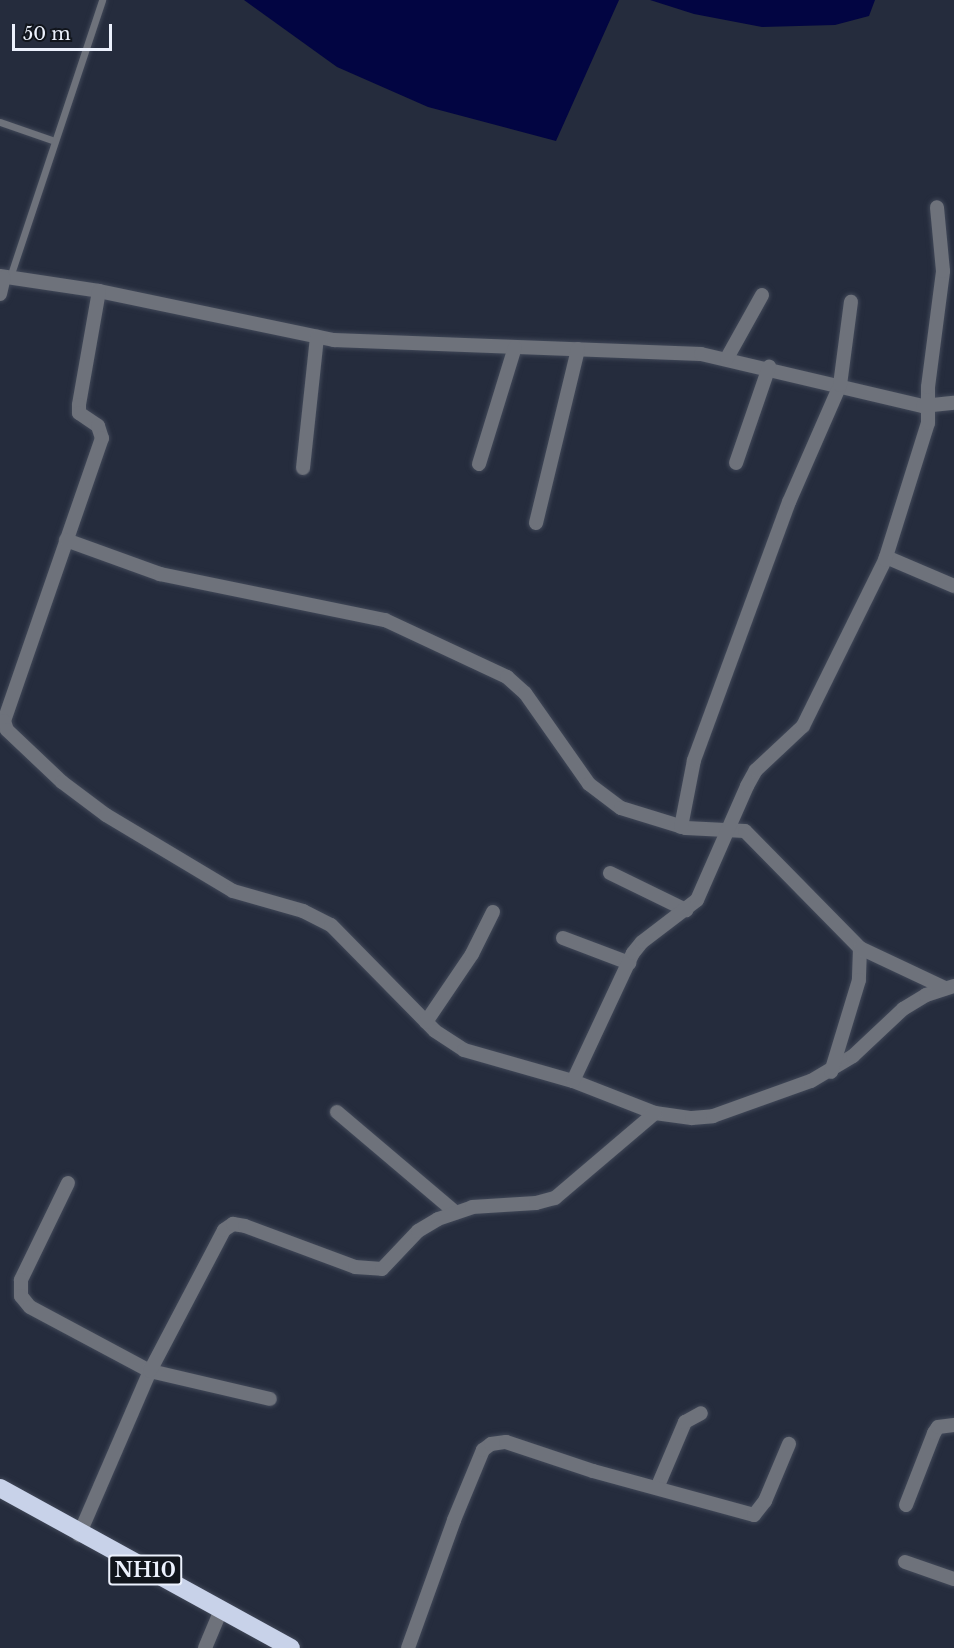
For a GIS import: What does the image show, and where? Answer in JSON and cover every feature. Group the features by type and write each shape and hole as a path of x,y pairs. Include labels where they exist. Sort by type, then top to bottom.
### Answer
{"highway":[{"name":"NH10","path":"0,1488 79,1535 291,1648"}],"street":[{"path":"573,1081 629,963 642,942 686,910 704,889 756,770 803,726 886,557 923,444 943,271 937,207"},
{"path":"0,294 5,277 99,291 316,337 372,344 578,349 727,358 928,407 954,403"},
{"path":"99,291 79,413 98,426 102,438 6,709 7,730 62,782 106,815 233,891 303,911 331,925 426,1022 451,1042 478,1056 573,1081 655,1113 713,1116 831,1072 903,1009 950,987"},
{"path":"727,358 762,295"},
{"path":"681,827 694,760 789,502 840,385 851,302"},
{"path":"303,468 316,337"},
{"path":"480,464 515,347"},
{"path":"536,523 578,349"},
{"path":"736,463 769,367"},
{"path":"66,540 170,576 368,615 490,668 525,693 572,764 603,797 621,808 681,827 730,828 750,835 861,948 950,987"},
{"path":"886,557 954,586"},
{"path":"610,873 686,910"},
{"path":"426,1022 472,954 493,912"},
{"path":"563,938 629,963"},
{"path":"831,1072 860,980 861,948"},
{"path":"338,1112 455,1212"},
{"path":"79,1535 150,1371 224,1230 233,1224 372,1270 394,1260 418,1231 455,1212 555,1198 655,1113"},
{"path":"68,1183 21,1280 21,1296 30,1307 150,1371 270,1400"},
{"path":"657,1488 685,1422 701,1413"},
{"path":"906,1505 934,1433 938,1427 954,1425"},
{"path":"408,1648 454,1520 483,1450 491,1444 506,1442 754,1515 765,1501 789,1444"},
{"path":"905,1562 954,1580"},
{"path":"205,1648 221,1610"}],"lane":[{"path":"5,277 55,141 102,0"},
{"path":"0,122 55,141"}],"shaded area":[{"path":"244,0 619,0 556,141 428,107 337,67"},
{"path":"650,0 875,0 869,16 835,25 762,27 694,14"}]}
